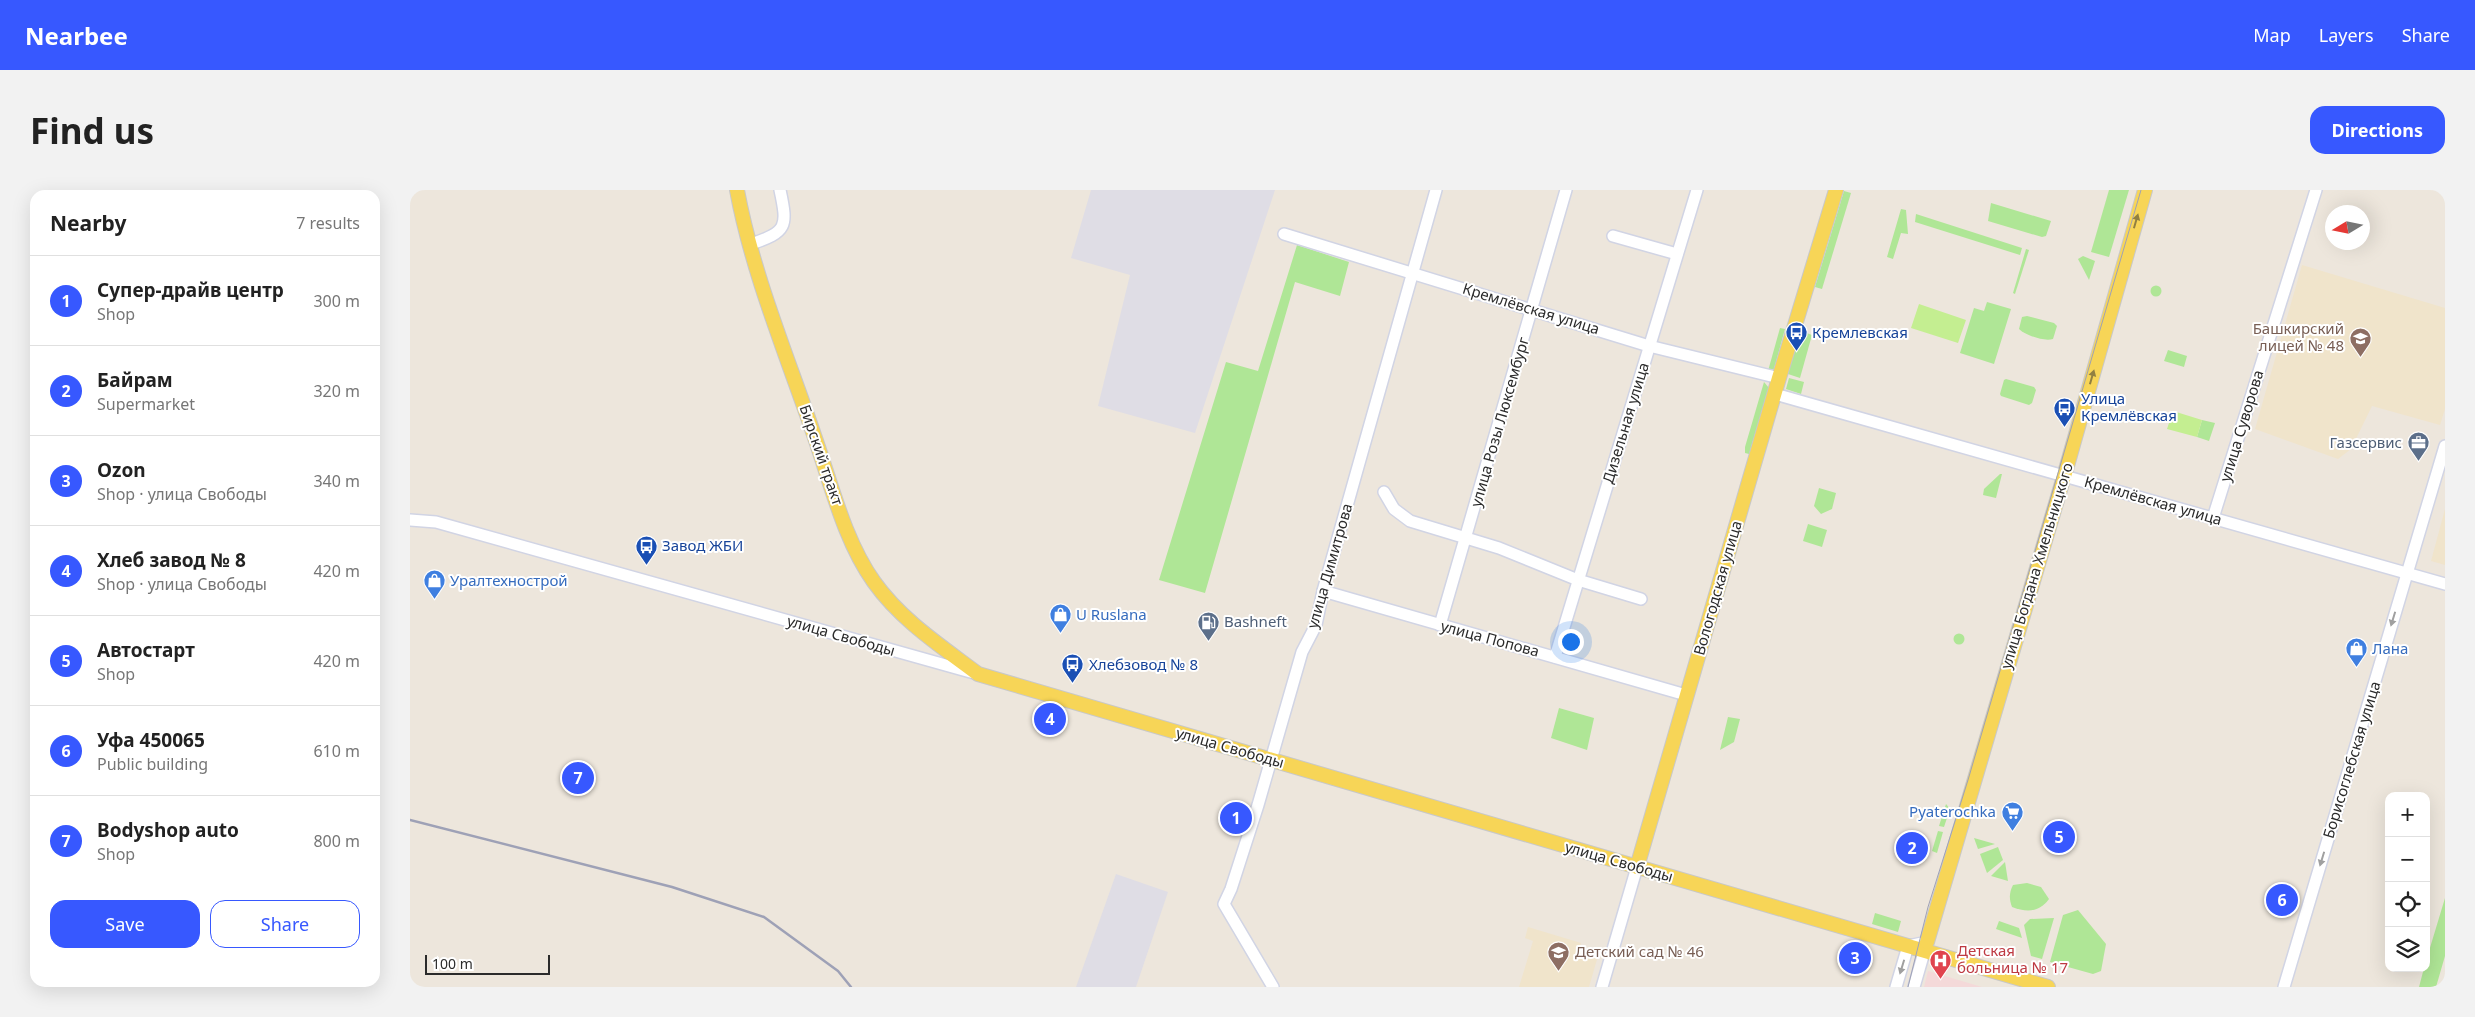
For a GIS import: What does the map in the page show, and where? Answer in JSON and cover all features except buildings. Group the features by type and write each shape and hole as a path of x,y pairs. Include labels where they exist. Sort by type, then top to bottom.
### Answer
{"main road":[{"name":"Бирский тракт","path":"737,190 776,328 845,523 862,562 873,581 895,607 918,628 978,674"},
{"name":"Вологодская улица","path":"1637,867 1779,378 1836,190"},
{"name":"улица Богдана Хмельницкого","path":"1926,946 2145,190"},
{"name":"улица Свободы","path":"978,674 1908,946 1926,946 2048,987"}],"street":[{"path":"751,244 774,236 781,230 784,219 780,190"},
{"name":"улица Димитрова","path":"1273,987 1224,904 1238,870 1302,652 1316,626 1323,591 1436,190"},
{"name":"улица Розы Люксембург","path":"1440,625 1533,310 1566,190"},
{"name":"Дизельная улица","path":"1555,656 1697,190"},
{"name":"улица Суворова","path":"2213,518 2316,190"},
{"name":"Кремлёвская улица","path":"1284,234 1649,346 1779,378"},
{"path":"1613,236 1677,254"},
{"name":"Кремлёвская улица","path":"1775,394 2445,584"},
{"name":"Борисоглебская улица","path":"2284,987 2445,446"},
{"path":"1384,492 1394,509 1410,521 1499,548 1578,580 1641,599"},
{"name":"улица Свободы","path":"410,520 436,522 978,674"},
{"name":"улица Попова","path":"1323,591 1686,695"},
{"name":"Вологодская улица","path":"1602,987 1637,867"},
{"path":"1896,987 1908,946"},
{"path":"1914,987 1926,946"}],"shaded area":[{"path":"1091,190 1275,190 1195,433 1098,406 1130,275 1071,258"},
{"name":"Башкирский лицей № 48","path":"2302,265 2445,308 2445,409 2440,425 2372,406 2351,449 2338,459 2255,429"},
{"path":"2445,509 2445,565 2431,561"},
{"path":"1116,874 1168,892 1136,987 1076,987"},
{"name":"Детский сад № 46","path":"1528,927 1581,943 1579,950 1598,956 1589,987 1519,987 1533,941 1525,938"},
{"name":"Детская больница № 17","path":"1928,971 1982,987 1924,987"}],"green space":[{"path":"2109,190 2129,190 2109,257 2091,252"},
{"path":"1844,191 1851,193 1822,289 1815,287"},
{"path":"1991,203 2051,221 2046,236 2042,237 1988,221"},
{"path":"1901,209 1906,210 1908,234 1901,233 1893,259 1887,257"},
{"path":"1916,214 2022,248 2020,255 1915,222"},
{"path":"1297,245 1349,262 1340,296 1295,282 1205,593 1159,580 1226,362 1258,371"},
{"path":"2026,249 2029,250 2015,294 2013,293"},
{"path":"2083,256 2095,261 2089,280 2078,259"},
{"path":"2154,286 2158,286 2161,291 2160,295 2154,296 2151,293 2151,289"},
{"path":"1987,302 2011,309 1994,364 1960,353 1974,308 1984,311"},
{"path":"1919,304 1966,320 1958,343 1911,328"},
{"path":"2027,316 2054,323 2057,326 2053,339 2045,340 2026,334 2019,329 2022,317"},
{"path":"1780,328 1785,329 1774,369 1768,371"},
{"path":"1804,332 1812,335 1800,378 1788,374 1799,333"},
{"path":"2168,350 2187,356 2184,367 2164,361"},
{"path":"1789,378 1804,382 1801,394 1786,389"},
{"path":"2004,380 2034,387 2036,390 2032,403 2029,405 2001,396"},
{"path":"1764,382 1769,388 1749,454 1745,453 1745,447"},
{"path":"2173,411 2202,420 2197,437 2167,429"},
{"path":"2202,420 2215,423 2209,441 2197,437"},
{"path":"2002,474 1996,498 1983,495 1984,489"},
{"path":"1819,488 1836,493 1832,509 1821,514 1814,506"},
{"path":"1808,524 1827,530 1822,547 1803,541"},
{"path":"1959,633 1965,639 1959,645 1953,639"},
{"path":"1559,708 1594,718 1587,750 1551,738"},
{"path":"1728,717 1740,719 1734,742 1720,750"},
{"path":"1946,804 1950,809 1944,827 1939,826"},
{"path":"1938,831 1943,832 1937,853 1932,851"},
{"path":"1974,838 1995,844 1978,849"},
{"path":"1998,847 2003,860 1987,873 1980,854"},
{"path":"2005,862 2008,881 1991,876"},
{"path":"2027,883 2041,887 2049,899 2037,909 2022,910 2012,907 2010,896 2013,885"},
{"path":"2445,898 2445,956 2436,987 2419,987 2423,972 2430,972 2430,948"},
{"path":"2078,910 2106,944 2101,971 2093,974 2050,962 2063,915"},
{"path":"1875,913 1901,921 1898,932 1872,924"},
{"path":"2054,918 2042,959 2031,956 2024,925 2030,919"},
{"path":"1999,921 2019,928 2022,938 1996,929"}],"tram line":[{"path":"1908,987 1928,907 1968,780 2141,190"}],"railway":[{"path":"410,820 672,887 764,917 838,971 851,987"}],"place":[{"name":"Кремлевская","path":"1796,352"},
{"name":"Башкирский лицей № 48","path":"2360,357"},
{"name":"Улица Кремлёвская","path":"2065,427"},
{"name":"Газсервис","path":"2418,462"},
{"name":"Завод ЖБИ","path":"646,565"},
{"name":"Уралтехнострой","path":"434,600"},
{"name":"U Ruslana","path":"1060,634"},
{"name":"Bashneft","path":"1208,641"},
{"name":"Лана","path":"2356,668"},
{"name":"Хлебзовод № 8","path":"1073,684"},
{"name":"Хлеб завод № 8","path":"1050,719"},
{"name":"Bodyshop auto","path":"578,778"},
{"name":"Супер-драйв центр","path":"1236,818"},
{"name":"Pyaterochka","path":"2012,831"},
{"name":"Автостарт","path":"2059,837"},
{"name":"Байрам","path":"1912,848"},
{"name":"Уфа 450065","path":"2282,900"},
{"name":"Ozon","path":"1855,958"},
{"name":"Детский сад № 46","path":"1559,971"},
{"name":"Детская больница № 17","path":"1941,979"}]}
